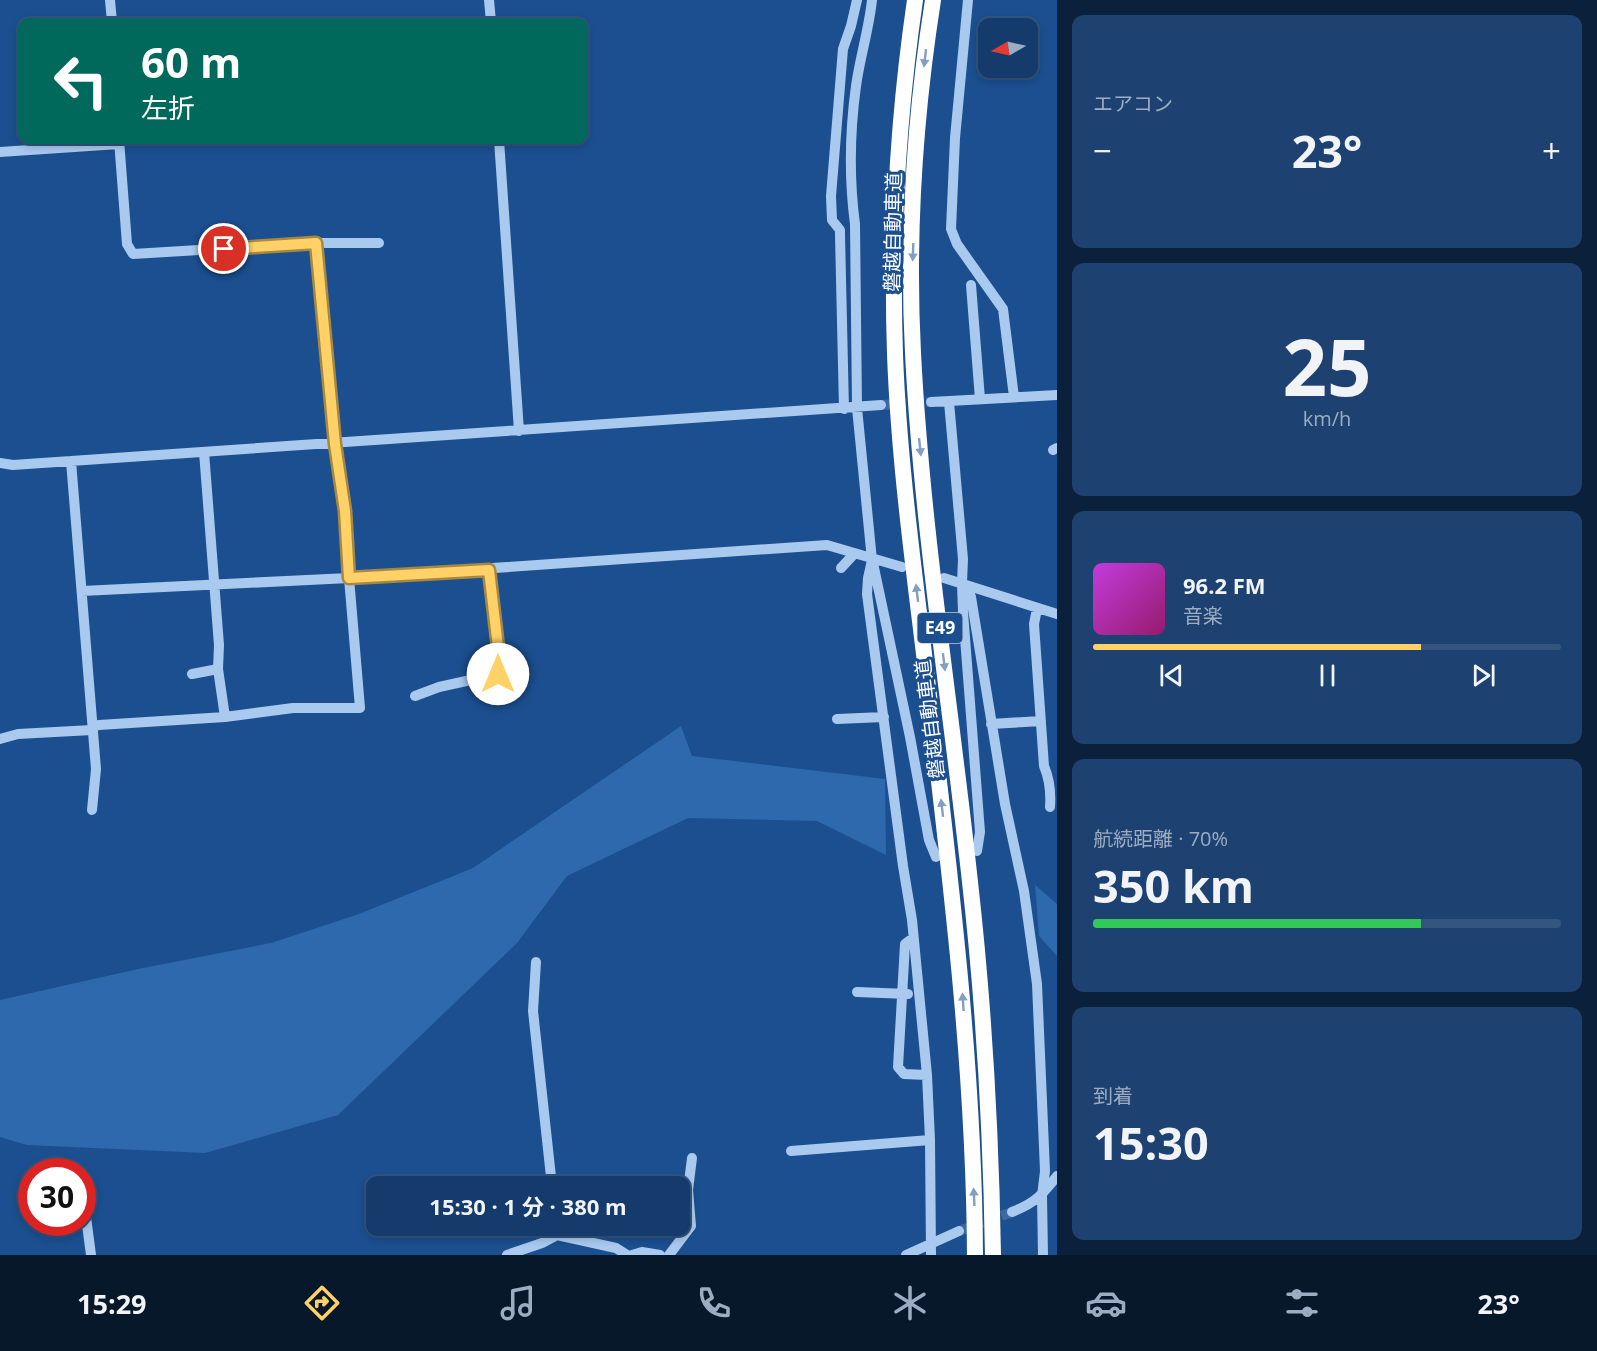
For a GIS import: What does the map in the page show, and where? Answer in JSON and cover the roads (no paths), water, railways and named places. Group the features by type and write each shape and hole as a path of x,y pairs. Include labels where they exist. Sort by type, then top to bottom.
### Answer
{"highway":[{"name":"磐越自動車道","path":"915,0 903,98 897,181 894,268 895,354 911,548 962,996 972,1142 975,1255"},
{"name":"磐越自動車道","path":"933,0 920,101 915,182 912,268 913,351 918,431 930,546 972,895 987,1086 993,1255"}],"street":[{"path":"110,0 112,18"},
{"path":"489,0 491,18"},
{"path":"844,409 840,230 832,220 831,196 843,49 857,0"},
{"path":"872,0 870,22 856,86 853,138 851,196 855,224 857,408 872,560 910,737 928,840 936,857"},
{"path":"968,0 955,138 951,229 957,244 1003,309 1014,397"},
{"path":"0,152 95,144"},
{"path":"119,144 127,244 133,254 316,243 379,243"},
{"path":"499,144 519,431"},
{"path":"0,739 18,734 92,730 93,727 99,725 225,717 293,708 360,708 345,511 335,444 316,243"},
{"path":"972,285 980,399"},
{"path":"931,402 1057,395"},
{"path":"949,402 963,559 962,583 980,832 977,851"},
{"path":"0,463 13,465 335,444 881,405"},
{"path":"204,452 219,645 218,669 225,717"},
{"path":"71,461 96,769 92,810"},
{"path":"82,591 489,570 827,545 902,567"},
{"path":"841,568 854,554"},
{"path":"872,560 867,594 913,938 927,1075 931,1250"},
{"path":"415,696 439,687 498,674 499,656 489,570"},
{"path":"944,578 1057,614"},
{"path":"962,583 971,597 991,724 1024,891 1037,984 1045,1171 1042,1196 1043,1255"},
{"path":"1037,609 1034,624 1044,766 1051,794 1050,807"},
{"path":"192,674 218,669"},
{"path":"837,719 884,717"},
{"path":"991,724 1041,721"},
{"path":"913,938 906,944 898,1067 904,1074 927,1075"},
{"path":"536,962 533,1011 551,1176"},
{"path":"857,992 918,994"},
{"path":"791,1151 930,1140"},
{"path":"669,1255 691,1226 688,1190 692,1158"},
{"path":"1012,1212 1031,1204 1042,1196 1057,1176"},
{"path":"906,1255 931,1250 959,1232"},
{"path":"88,1236 91,1255"},
{"path":"507,1255 542,1244 551,1236"},
{"path":"574,1236 616,1248 627,1255"},
{"path":"633,1255 642,1252 660,1255"}],"tunnel":[{"path":"881,405 931,402"},
{"path":"959,1231 1012,1212"}]}
